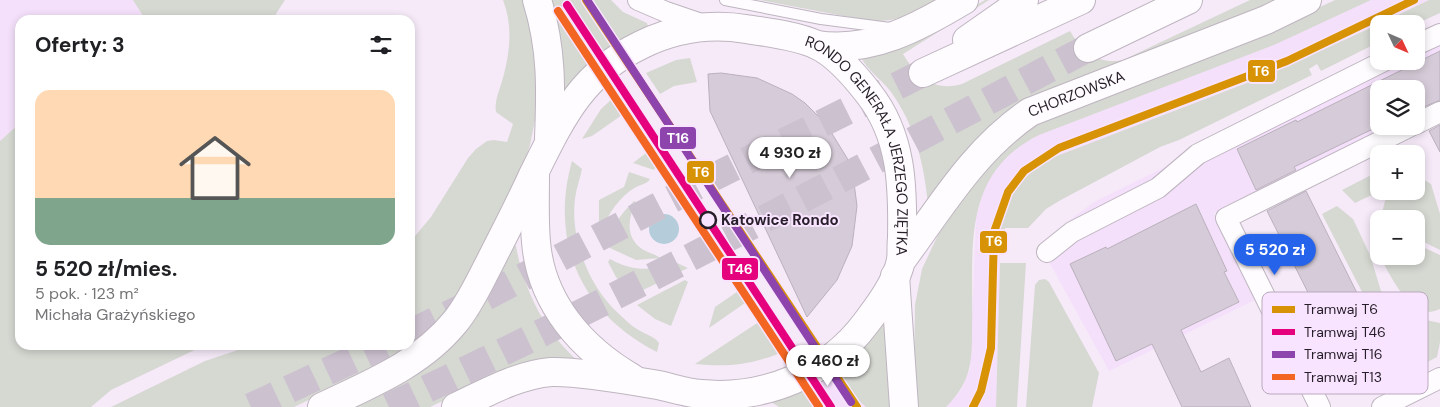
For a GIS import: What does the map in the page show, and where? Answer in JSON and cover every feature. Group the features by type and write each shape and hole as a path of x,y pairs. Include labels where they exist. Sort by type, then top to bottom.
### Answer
{"main road":[{"path":"537,0 548,45 551,70 549,140"},
{"path":"817,45 833,47 874,43 911,30 964,0"},
{"path":"1024,0 1001,14 924,73 1081,0"},
{"path":"1088,48 1188,0"},
{"name":"CHORZOWSKA","path":"898,268 975,160 1005,129 1030,112 1266,20 1307,0"},
{"name":"RONDO GENERAŁA JERZEGO ZIĘTKA","path":"709,27 743,28 817,45 850,72 867,91 890,129 898,156 903,204 898,268 860,331 817,368 774,388 726,395 700,394 640,383 595,354 573,330 555,303 540,266 536,242 535,172 549,140 581,89 614,59 655,38 676,32 709,27"},
{"path":"322,407 405,366 439,340 457,320 474,294 535,172"},
{"path":"898,268 904,407"},
{"path":"462,406 515,380 550,372 640,383"},
{"path":"700,394 740,407"}],"street":[{"path":"638,0 709,27"},
{"path":"1425,42 1440,34"},
{"path":"1047,252 1067,235 1158,188 1198,154 1370,68"},
{"path":"1425,120 1440,112"},
{"path":"1263,292 1226,218 1393,135"},
{"path":"1428,384 1440,378"},
{"path":"1314,394 1320,407"},
{"path":"1382,407 1408,394"}],"lane":[{"path":"724,0 821,19 911,30"}],"shaded area":[{"path":"0,0 133,0 142,15 15,15 15,128 0,141"},
{"path":"133,0 285,0 275,15 142,15"},
{"path":"503,0 525,0 533,24 538,105 530,145 524,165 456,301 430,332 415,343 415,236 431,217 468,158 487,141 507,142 513,124 496,112 497,99 509,49 509,29"},
{"path":"549,0 611,0 623,12 647,23 648,27 564,89"},
{"path":"760,0 941,0 907,16 890,20 870,21"},
{"path":"985,0 989,0 903,54 920,76 927,81 943,86 962,84 1070,31 1086,51 1099,59 1106,61 1123,60 1250,0 1277,0 987,130 959,161 928,204 921,160 912,131 891,92 861,57 896,49 917,41"},
{"path":"1335,0 1371,0 1274,45 1039,135 1013,152 995,171 983,194 976,218 972,271 972,350 966,379 955,397 946,407 916,407 914,381 915,305 922,269 938,235 987,163 1031,126 1303,15"},
{"path":"1371,0 1429,0 1397,15 1370,15 1370,28 1284,68 1049,159 1030,172 1008,201 1001,224 996,407 946,407 961,390 970,369 976,218 985,186 1002,161 1025,142 1039,135 1274,45"},
{"path":"1429,0 1440,0 1440,13 1425,20 1425,15 1398,15"},
{"path":"1440,26 1440,101 1425,108 1425,80 1370,80 1370,135 1214,213 1257,299 1109,371 1043,251 1071,219 1094,202 1370,65 1370,70 1425,70 1425,34"},
{"path":"1370,28 1370,46 1321,71 1317,64 1309,69 1312,75 1179,140 1160,147 1059,201 1046,209 1028,228 1005,228 1004,236 1000,235 1005,212 1015,191 1029,174 1049,159 1265,76"},
{"path":"690,58 697,82 674,86 660,94 646,73 676,60"},
{"path":"623,89 635,106 592,136 582,139 601,109"},
{"path":"15,128 15,350 195,350 111,390 91,407 0,407 0,141"},
{"path":"654,147 659,159 654,170 633,163"},
{"path":"572,161 582,169 574,214 579,246 584,261 608,303 632,326 659,343 657,352 631,336 609,318 591,296 578,273 569,247 565,220 566,191"},
{"path":"629,172 650,179 630,191 620,200 599,232 599,200 624,187"},
{"path":"1370,176 1370,196 1355,203 1342,190"},
{"path":"1425,180 1431,184 1440,214 1440,250 1425,242 1425,210 1383,210 1385,200 1425,200"},
{"path":"634,201 636,202 630,221 633,239 642,249 660,258 636,260 610,248 610,235 613,229"},
{"path":"1337,206 1353,219 1370,255 1370,265 1373,265 1382,292 1362,292 1322,214"},
{"path":"512,244 516,246 524,278 537,309 565,349 577,360 497,375 430,407 351,407 387,389"},
{"path":"1425,248 1440,255 1440,309 1428,312 1428,292 1401,292 1385,265 1425,265"},
{"path":"610,259 626,266 642,269 650,269 675,262 688,268 633,295 616,277 608,262"},
{"path":"1000,263 1026,263 1017,407 996,407"},
{"path":"1045,279 1049,282 1099,373 1092,407 1026,407 1035,285 1039,280"},
{"path":"685,280 688,282 671,326 655,319 637,305"},
{"path":"750,283 758,294 709,328 715,307"},
{"path":"771,314 795,347 770,357 746,363 734,365 695,364"},
{"path":"886,315 893,407 866,407 856,398 836,368"},
{"path":"1428,320 1440,323 1440,342 1437,357 1428,362"},
{"path":"238,350 404,350 386,363 294,407 111,407 205,361"},
{"path":"836,368 856,398 866,407 836,407 819,380"},
{"path":"819,380 836,407 779,407 771,402"}],"water":[{"path":"664,214 675,218 679,229 675,240 664,244 653,240 649,229 653,218"}],"building":[{"path":"1440,51 1440,100 1425,106 1425,80 1382,80 1402,70 1425,70 1425,58"},
{"path":"721,73 757,78 792,94 805,103 826,124 847,158 853,175 857,206 852,246 837,280 807,317 710,111 708,74"},
{"path":"1370,86 1370,130 1294,167 1296,170 1256,190 1237,149 1296,120 1297,122"},
{"path":"1440,125 1440,152 1429,131"},
{"path":"1306,191 1356,292 1308,292 1267,211"},
{"path":"1196,204 1227,271 1224,272 1239,302 1181,330 1201,372 1229,358 1251,407 1182,407 1152,344 1116,361 1070,264 1106,247 1107,249"}],"tunnel":[{"path":"389,407 566,321 828,186 1088,48"},
{"path":"415,331 483,298 708,180 923,73"},
{"path":"251,407 373,350"}],"tram line":[{"name":"T6","path":"586,0 857,407"},
{"name":"T16","path":"587,0 851,402"},
{"name":"T6","path":"973,407 981,391 991,348 994,232 1008,192 1024,171 1059,148 1287,61 1414,0"},
{"name":"T46","path":"567,5 831,407"},
{"name":"T13","path":"558,11 819,407"}],"place":[{"name":"Katowice Rondo","path":"708,220"}]}
